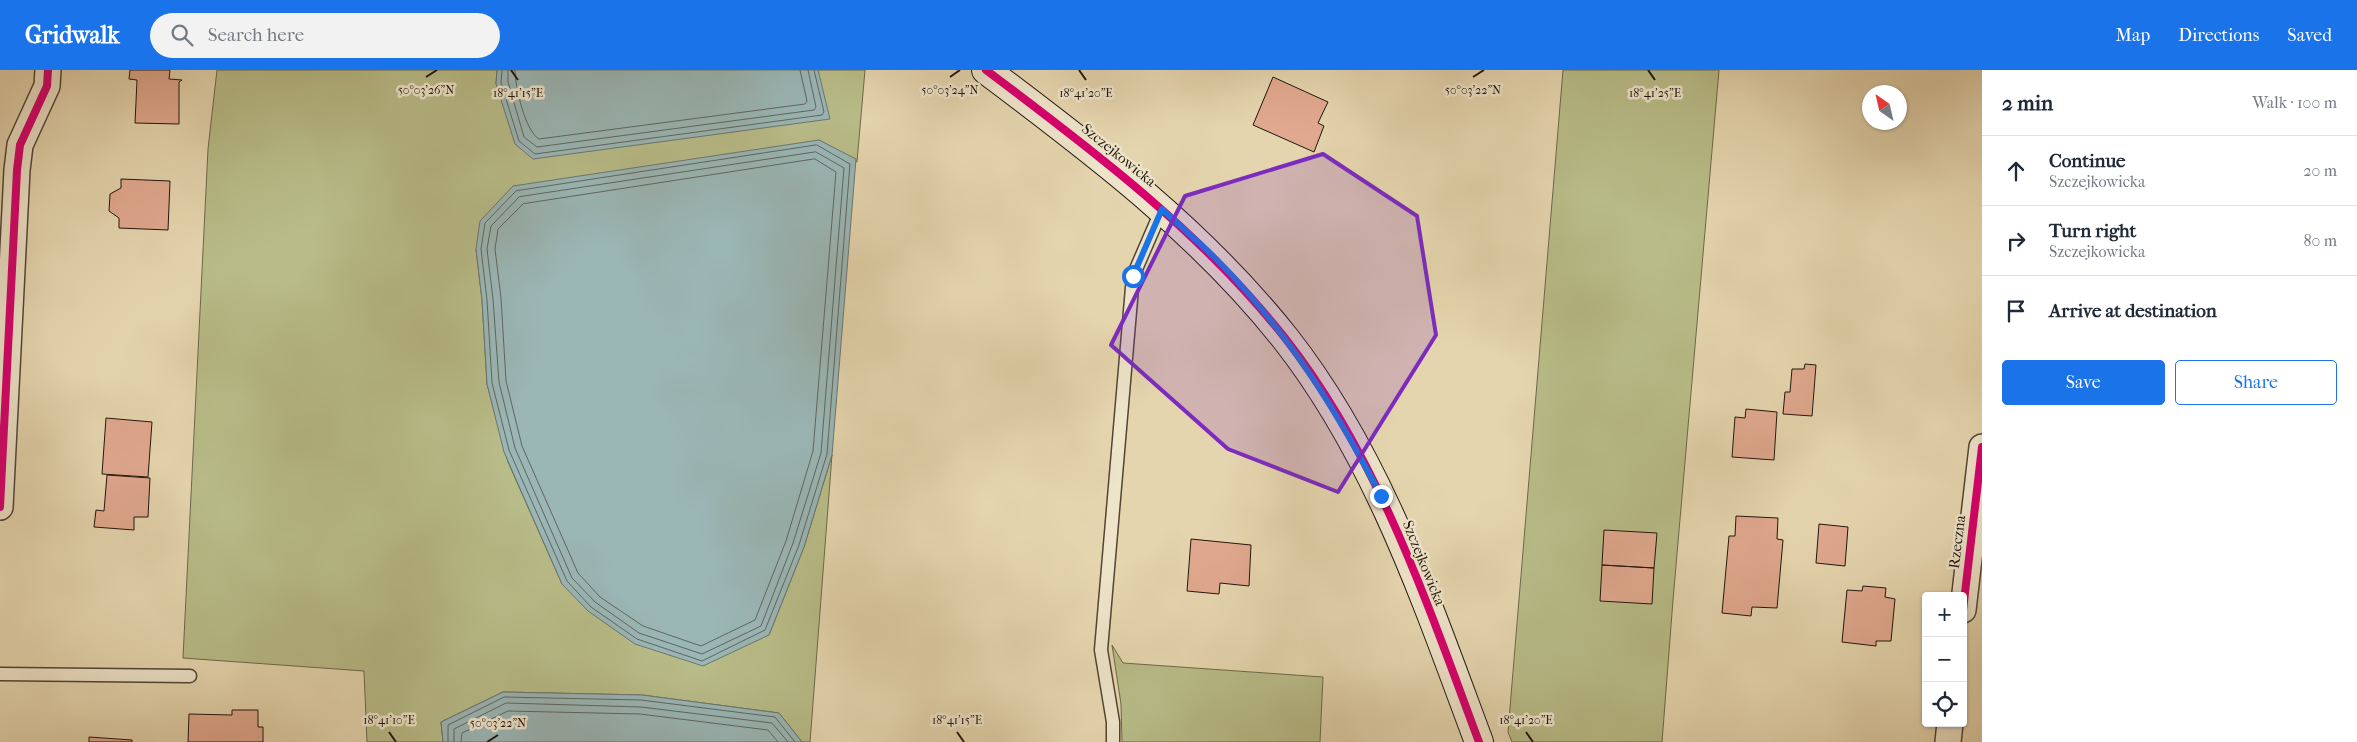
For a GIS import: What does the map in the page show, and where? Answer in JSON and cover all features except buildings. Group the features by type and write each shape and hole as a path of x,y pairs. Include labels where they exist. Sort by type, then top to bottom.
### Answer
{"street":[{"path":"0,507 17,170 20,145 47,86 48,70"},
{"name":"Szczejkowicka","path":"986,70 1082,142 1162,209 1218,261 1286,340 1325,395 1353,441 1405,549 1479,742"},
{"name":"Rzeczna","path":"1965,592 1982,446"},
{"path":"1948,742 1950,727"}],"lane":[{"path":"1113,742 1113,722 1101,650 1133,276 1162,209"},
{"path":"0,674 190,676"}],"highlighted area":[{"path":"1323,154 1417,216 1436,335 1338,492 1228,449 1111,345 1185,196"}],"green space":[{"path":"217,70 497,70 496,84 816,70 865,70 857,162 819,140 476,249 482,300 487,384 508,462 562,584 769,635 804,547 832,455 810,742 802,742 779,713 642,695 503,692 441,722 443,742 367,742 364,671 183,658 208,149"},
{"path":"1563,70 1719,70 1662,742 1512,742 1508,732"},
{"path":"1112,645 1123,663 1323,677 1320,742 1122,742 1121,704"}],"water":[{"path":"497,70 818,70 830,119 533,159 515,144 496,84"},
{"path":"819,140 856,159 832,455 804,547 769,635 703,666 635,644 588,611 562,584 504,452 487,384 482,300 476,249 480,221 513,186"},
{"path":"503,692 642,695 779,713 802,742 443,742 441,722"}],"cycle path":[{"path":"0,507 17,170 20,145 47,86 48,70"},
{"path":"986,70 1106,162 1182,228 1252,299 1285,338 1318,384 1347,431 1374,481 1419,584 1479,742"},
{"path":"1965,592 1982,447"}],"route":[{"path":"1133,276 1162,209 1218,261 1286,340 1325,395 1353,441 1381,496"}]}
